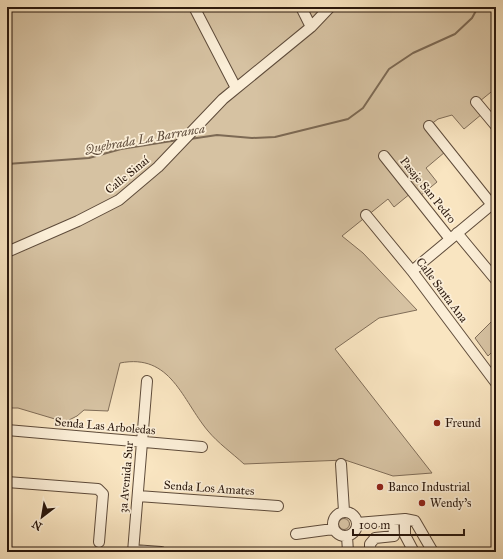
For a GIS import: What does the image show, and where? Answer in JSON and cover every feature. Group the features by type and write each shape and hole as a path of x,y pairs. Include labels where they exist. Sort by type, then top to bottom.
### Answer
{"street":[{"path":"194,7 236,88"},
{"path":"301,7 311,27"},
{"name":"Calle Sinaí","path":"7,252 78,222 119,200 158,167 223,99 311,27 330,7"},
{"path":"476,102 496,126"},
{"path":"412,271 494,204 429,126"},
{"name":"Pasaje San Pedro","path":"384,156 454,236 496,280"},
{"name":"Calle Santa Ana","path":"366,215 412,271 494,377"},
{"name":"3a Avenida Sur","path":"133,551 147,381"},
{"name":"Senda Las Arboledas","path":"7,430 202,447"},
{"path":"341,464 344,511"},
{"path":"7,482 98,489 102,491 104,494 99,542"},
{"name":"Senda Los Amates","path":"138,496 278,506"},
{"path":"344,511 352,514 357,523 354,532 347,536 339,535 333,529 334,517 344,511"},
{"path":"357,523 405,519 416,521 433,552"},
{"path":"405,519 405,535 414,552"},
{"path":"370,552 370,544 374,538 394,536 393,520"},
{"path":"296,534 333,529"},
{"path":"347,536 348,552"},
{"path":"133,551 162,552"}],"shaded area":[{"path":"7,7 496,7 496,88 480,101 482,114 464,129 452,115 438,119 426,128 445,152 426,168 437,182 420,196 411,193 394,207 388,199 342,236 363,253 417,310 379,318 335,349 432,473 393,476 345,460 244,464 208,431 182,393 163,372 152,365 137,362 120,363 108,411 84,410 77,416 65,422 18,408 7,408"},
{"path":"496,317 496,348 488,356 475,338"},
{"path":"344,518 348,520 350,524 348,528 344,530 340,528 338,524 340,520"}],"waterway":[{"name":"Quebrada La Barranca","path":"190,139 217,135 252,138 275,137 348,119 363,108 389,69 413,53 455,34 472,18 478,7"},
{"name":"Quebrada La Barranca","path":"7,164 89,158 121,149 178,140"}],"place":[{"name":"Freund","path":"437,423"},
{"name":"Banco Industrial","path":"380,487"},
{"name":"Wendy's","path":"422,503"}]}
